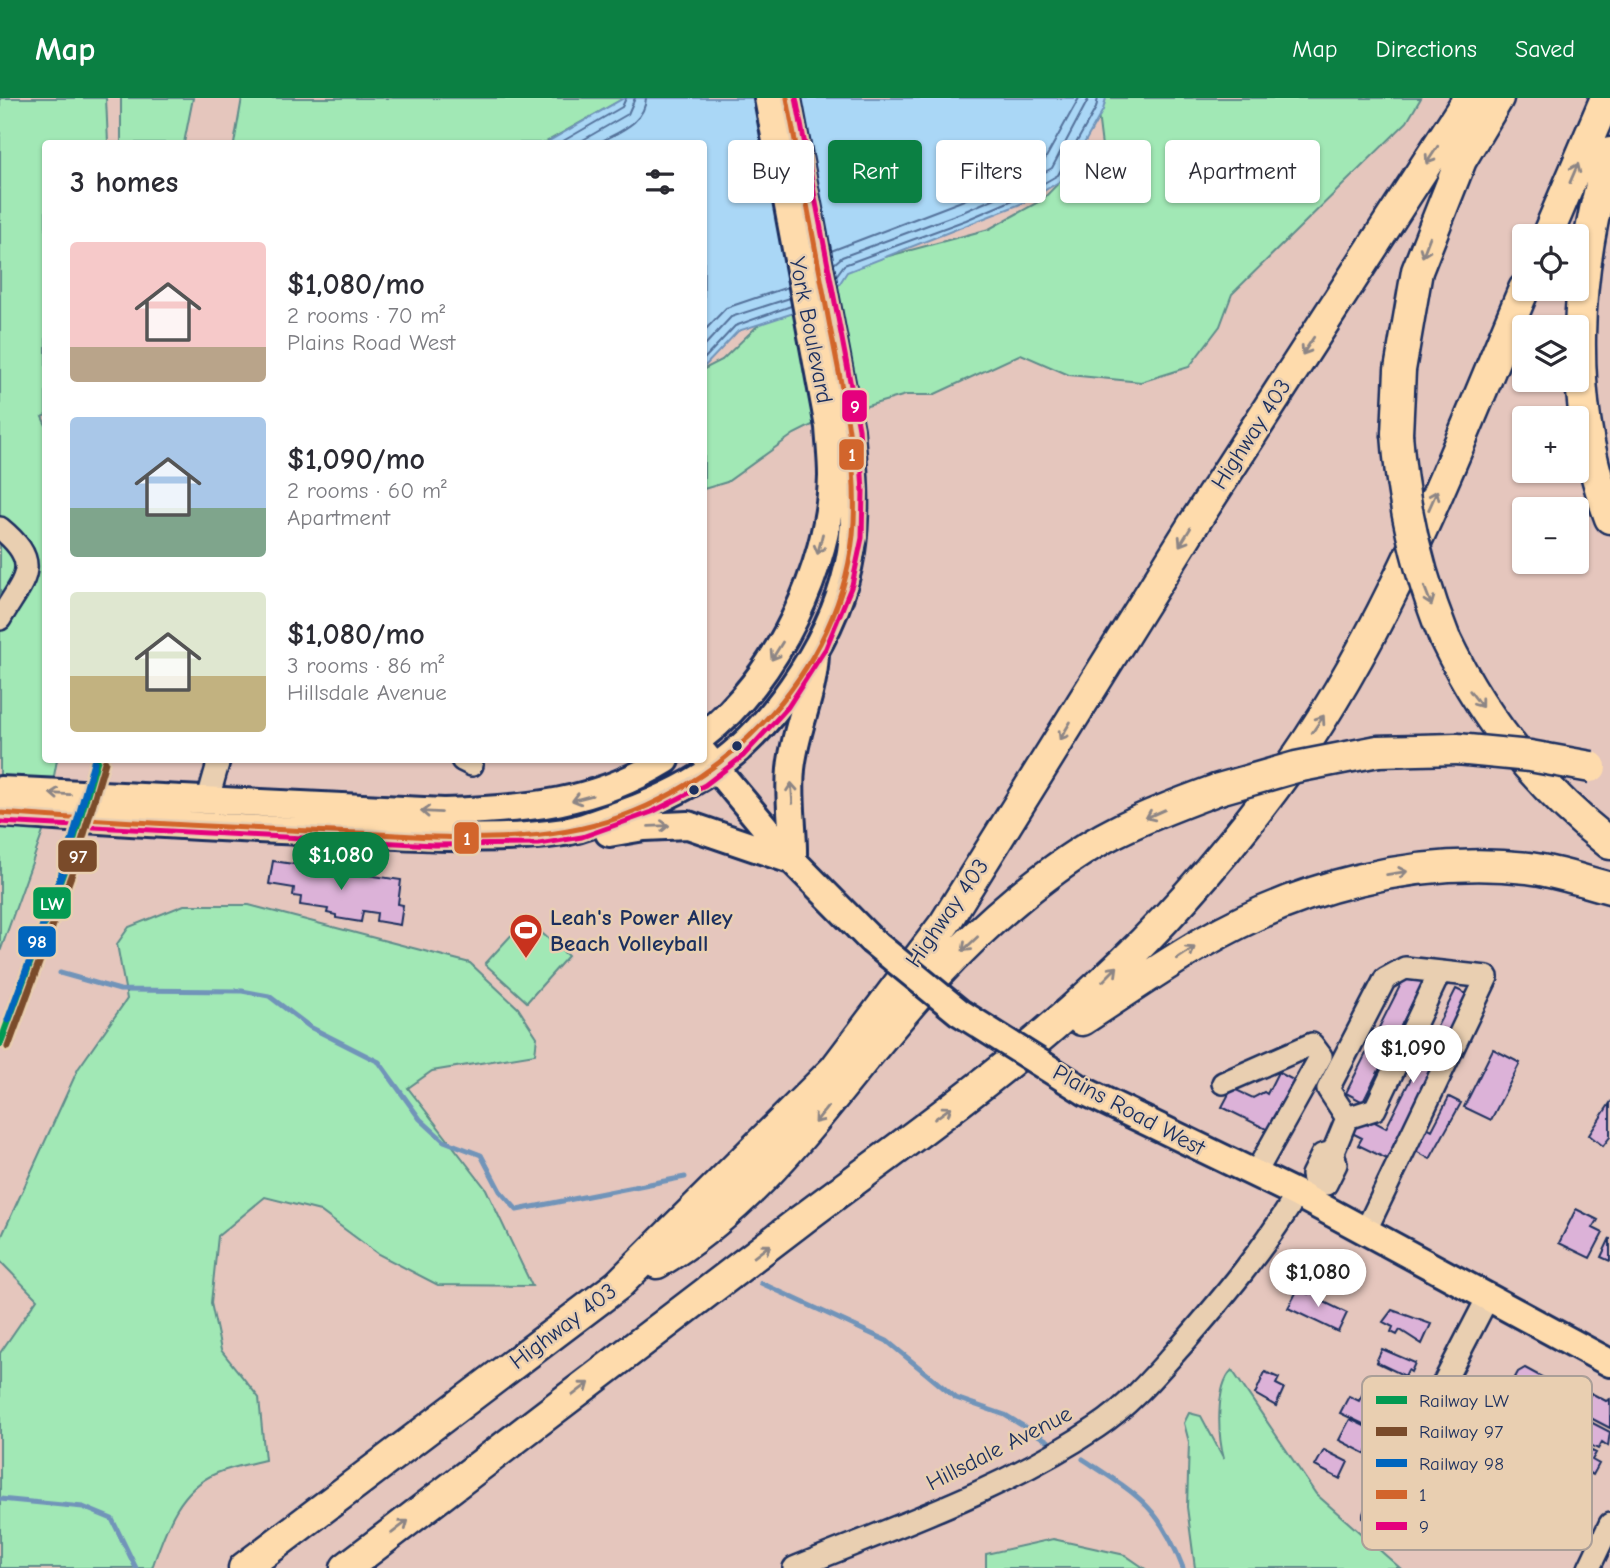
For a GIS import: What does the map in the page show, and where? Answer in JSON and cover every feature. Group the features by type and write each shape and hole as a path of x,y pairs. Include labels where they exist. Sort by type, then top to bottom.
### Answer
{"highway":[{"name":"Highway 403","path":"244,1568 618,1285 834,1070 945,923 1191,528 1469,98"},
{"path":"1498,98 1461,160 1417,271 1400,370 1397,434 1400,485 1423,584 1469,690 1526,765 1576,816 1610,844"},
{"path":"1552,224 1606,98"},
{"path":"1610,153 1590,237 1578,330 1586,420 1596,470 1610,517"},
{"path":"346,1568 985,1083 1100,985 1149,936 1212,867 1275,787 1336,697 1386,601 1519,301"},
{"path":"618,1285 693,1242 805,1135 934,978 1017,901 1061,865 1115,832 1219,789 1296,767 1378,751 1457,749 1530,756 1600,770"},
{"path":"985,1083 1203,942 1271,908 1355,879 1440,867 1529,868 1610,888"}],"main road":[{"name":"York Boulevard","path":"709,761 751,736 783,700 815,650 835,607 851,553 855,475 840,428 768,98"},
{"name":"York Boulevard","path":"707,732 749,692 779,649 808,590 828,510 840,428 788,98"},
{"path":"0,790 153,812 404,835 513,837 567,832 606,834 644,827 688,825 793,861 790,771 800,724 815,682 815,650"},
{"name":"Plains Road West","path":"709,761 793,861 871,940 959,1012 1086,1092 1255,1174 1306,1193 1366,1231 1487,1299 1610,1363"},
{"path":"0,813 153,812 207,802 444,812 499,810 564,802 602,792 660,763"},
{"path":"567,832 643,808 706,763"}],"street":[{"path":"0,528 17,542 27,564 25,582 0,619"},
{"path":"207,802 218,763"},
{"path":"1366,1231 1487,977 1405,968 1385,979 1328,1089 1347,1118 1375,1109 1440,972"},
{"path":"1223,1083 1312,1044 1321,1056 1255,1174"},
{"name":"Hillsdale Avenue","path":"794,1568 986,1489 1043,1461 1100,1426 1152,1379 1226,1295 1306,1193 1326,1184 1336,1164 1333,1153 1347,1118"},
{"path":"1447,1376 1487,1299"},
{"path":"1589,1568 1610,1524"}],"green space":[{"path":"0,98 106,98 108,140 42,140 42,763 56,763 44,829 0,952"},
{"path":"121,98 193,98 185,140 121,140"},
{"path":"242,98 624,98 549,140 235,140"},
{"path":"1096,98 1421,98 1407,122 1232,294 1220,326 1189,367 1141,382 1069,375 1021,354 933,395 906,395 828,417 794,434 727,482 707,488 707,368 722,360 807,278 989,229 1037,203 1046,203 1046,196 1060,182 1060,203 1151,203 1151,140 1101,140"},
{"path":"184,905 249,905 470,963 518,1008 537,1037 535,1054 432,1071 408,1088 486,1189 532,1286 438,1285 378,1254 320,1211 265,1197 218,1236 211,1303 221,1350 259,1398 265,1460 217,1473 192,1489 168,1526 152,1568 0,1568 0,1353 37,1299 0,1261 0,1240 78,1069 127,999 117,944 129,927"},
{"name":"Leah's Power Alley Beach Volleyball","path":"526,919 568,956 527,1002 485,964"},
{"path":"1232,1370 1316,1494 1362,1535 1362,1550 1380,1550 1400,1568 1195,1568 1187,1507 1189,1442 1184,1423 1189,1413 1201,1416 1224,1459 1219,1413 1227,1378"},
{"path":"1053,1539 1125,1555 1144,1568 986,1568 986,1554"}],"water":[{"path":"624,98 1106,98 1103,110 1086,140 1060,140 1060,181 1046,190 1046,140 936,140 936,203 1023,203 847,272 828,302 738,331 707,364 707,140 551,140"}],"building":[{"path":"273,861 401,880 398,904 403,905 400,925 376,921 377,913 363,911 361,922 336,918 336,915 327,913 328,909 300,905 301,897 293,896 294,888 269,884"},
{"path":"1406,974 1423,982 1363,1102 1346,1093"},
{"path":"1456,989 1471,996 1389,1160 1358,1145 1362,1138 1350,1132 1357,1119 1368,1125 1371,1120 1386,1128"},
{"path":"1493,1049 1520,1063 1491,1120 1464,1107"},
{"path":"1278,1072 1297,1082 1272,1132 1222,1107 1232,1088 1253,1098 1264,1092 1267,1094"},
{"path":"1449,1097 1461,1103 1430,1159 1407,1146 1419,1123 1432,1130"},
{"path":"1610,1103 1610,1137 1603,1146 1589,1135"},
{"path":"1576,1209 1598,1220 1593,1228 1603,1233 1590,1258 1559,1243"},
{"path":"1610,1238 1610,1261 1601,1257"},
{"path":"1311,1287 1325,1294 1322,1301 1347,1313 1338,1332 1288,1308 1298,1289 1308,1294"},
{"path":"1392,1310 1431,1324 1422,1344 1400,1330 1397,1335 1391,1332 1393,1327 1383,1322"},
{"path":"1382,1349 1415,1363 1411,1372 1408,1370 1405,1376 1376,1362"},
{"path":"1525,1368 1540,1376 1516,1376"},
{"path":"1265,1372 1279,1378 1276,1384 1284,1388 1276,1406 1255,1394"},
{"path":"1592,1394 1606,1401 1610,1399 1610,1428 1592,1419"},
{"path":"1362,1395 1362,1423 1340,1413 1349,1396 1359,1401"},
{"path":"1350,1419 1362,1425 1362,1452 1339,1440"},
{"path":"1592,1423 1610,1432 1608,1446 1602,1442 1598,1449 1592,1446"},
{"path":"1324,1450 1348,1462 1340,1479 1315,1466"},
{"path":"1592,1460 1599,1464 1592,1474"}],"waterway":[{"path":"60,973 120,990 242,991 269,996 310,1027 379,1062 420,1119 444,1141 481,1155 500,1191 517,1210 685,1177"},
{"path":"761,1283 887,1341 956,1398 1005,1415 1048,1441"},
{"path":"1083,1459 1144,1503 1165,1529 1183,1568"},
{"path":"0,1499 83,1507 112,1519 136,1568"}],"rail line":[{"name":"98","path":"8,1020 66,862 94,763"},
{"name":"LW","path":"0,1044 67,862 96,763"},
{"name":"97","path":"8,1047 75,865 105,763"}],"transit line":[{"name":"1","path":"0,813 436,837 516,837 568,831 622,816 673,793 720,762 762,723 798,679 826,630 845,578 854,522 848,424 787,98"},
{"name":"9","path":"0,822 434,845 539,844 582,837 652,812 705,785 743,756 788,707 826,648 852,585 862,538 863,491 859,428 796,98"}],"place":[{"name":"Leah's Power Alley Beach Volleyball","path":"526,960"}]}
